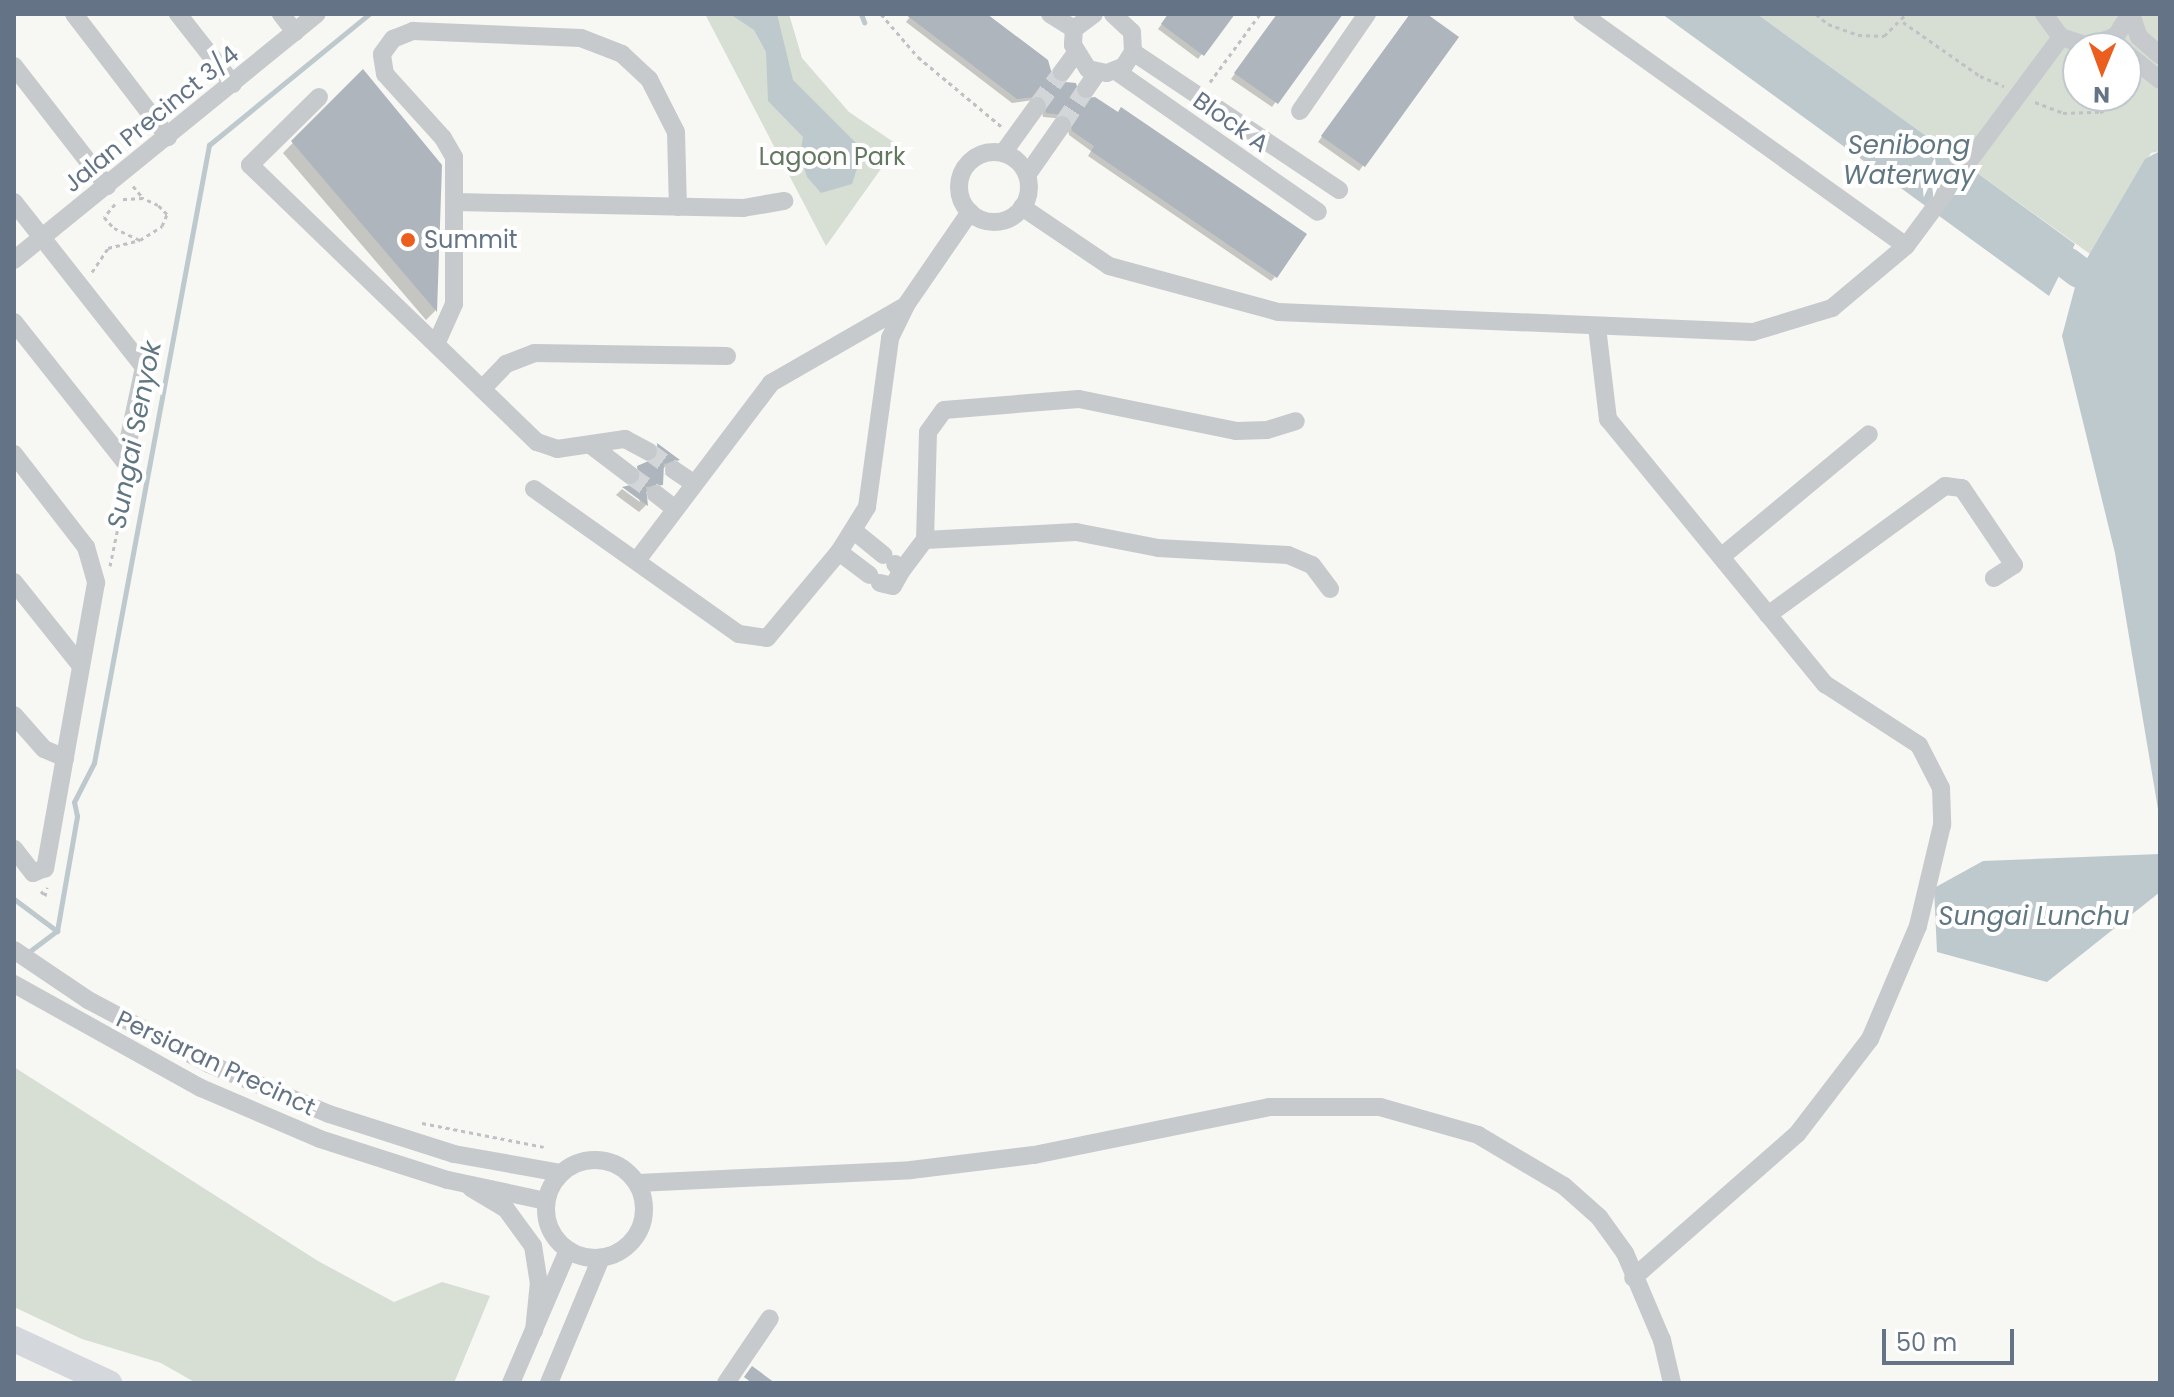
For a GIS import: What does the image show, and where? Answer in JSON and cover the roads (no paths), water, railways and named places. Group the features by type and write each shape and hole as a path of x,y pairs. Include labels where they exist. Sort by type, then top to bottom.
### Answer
{"highway":[{"path":"14,1339 109,1383"}],"street":[{"path":"74,14 168,137"},
{"path":"178,14 233,84"},
{"path":"281,14 295,32"},
{"name":"Jalan Precinct 3/4","path":"14,260 317,14"},
{"path":"1050,14 1074,29"},
{"path":"1074,29 1094,14"},
{"path":"1300,111 1367,14"},
{"path":"1582,14 1906,246"},
{"path":"1022,207 1109,266 1278,312 1753,332 1789,324 1832,308 1906,246 2061,37 2044,14"},
{"path":"2121,32 2131,14"},
{"path":"2131,14 2139,37 2160,55"},
{"path":"1075,54 1097,73 1116,71 1133,52 1132,32 1118,15"},
{"path":"1062,72 1075,54 1074,29"},
{"path":"437,342 454,304 456,202 450,148 381,64 386,45 413,31 581,38 622,54 649,79 676,132 678,207"},
{"path":"1133,52 1339,190"},
{"path":"14,66 107,186"},
{"path":"2142,66 2160,80"},
{"name":"Block A","path":"1116,71 1318,212"},
{"path":"1086,89 1097,73"},
{"path":"319,97 250,165 437,342 537,442 557,449 625,439 648,451"},
{"path":"1037,106 1008,145 980,155 963,170 960,192 970,212 1003,220 1022,207 1027,175 1062,125"},
{"path":"1008,145 1027,175"},
{"path":"456,202 743,208 784,201"},
{"path":"14,202 144,367 124,461 14,322"},
{"path":"534,489 638,559 739,634 760,640 774,632 839,552 867,507 877,464 886,354 906,305 970,212"},
{"path":"638,559 771,383 906,305"},
{"path":"1597,327 1608,419 1825,684 1919,745 1941,788 1942,825 1918,926 1870,1039 1797,1134 1633,1278"},
{"path":"482,389 506,364 534,353 727,356"},
{"path":"925,540 928,432 944,410 1079,399 1236,431 1267,430 1296,421"},
{"path":"1721,557 1869,434"},
{"path":"592,446 630,475"},
{"path":"14,454 93,558 96,583 45,868 33,873 14,849"},
{"path":"674,470 693,483"},
{"path":"1768,615 1945,486 1962,488 2014,565 1994,578"},
{"path":"656,494 674,508"},
{"path":"854,531 894,563"},
{"path":"894,563 925,540 1076,532 1158,548 1288,555 1312,565 1330,589"},
{"path":"839,552 874,579 893,586 894,563"},
{"path":"14,582 81,666"},
{"path":"14,715 44,749 65,758"},
{"name":"Persiaran Precinct","path":"14,950 88,1000 209,1064 329,1114 454,1154 561,1173"},
{"name":"Persiaran Precinct","path":"14,984 201,1088 320,1139 461,1182 546,1201"},
{"path":"638,1183 645,1207 640,1230 624,1249 601,1258 568,1250 548,1224 546,1201 561,1173 583,1161 608,1161 638,1183 793,1180 1034,1155 1269,1107 1380,1107 1478,1135 1564,1186 1599,1217 1625,1253 1633,1278 1662,1340 1672,1383"},
{"path":"461,1182 506,1209 527,1233 538,1270 534,1331"},
{"path":"511,1383 568,1250"},
{"path":"549,1383 601,1258"},
{"path":"726,1383 770,1318"}],"water":[{"path":"730,14 777,14 793,80 863,150 852,184 821,193 807,177 800,155 803,137 768,101 766,52 754,30"},
{"name":"Senibong Waterway","path":"1662,14 1757,14 2075,244 2049,296"},
{"path":"2160,151 2160,821 2115,553 2062,336 2079,272 2145,159"},
{"name":"Sungai Lunchu","path":"2160,854 2160,892 2047,982 1937,952 1934,888 1983,861"}],"waterway":[{"name":"Sungai Senyok","path":"30,951 57,931 77,816 74,802 94,763 209,145 369,14"},
{"name":"Sungai Senyok","path":"861,14 864,22"},
{"path":"2067,263 2079,272"},
{"name":"Sungai Senyok","path":"14,899 57,931"}],"tunnel":[{"path":"1037,106 1062,72"},
{"path":"1062,125 1086,89"},
{"path":"648,451 674,470"},
{"path":"630,475 656,494"}],"place":[{"name":"Summit","path":"408,240"}],"park label":[{"name":"Lagoon Park","path":"832,157"}]}
